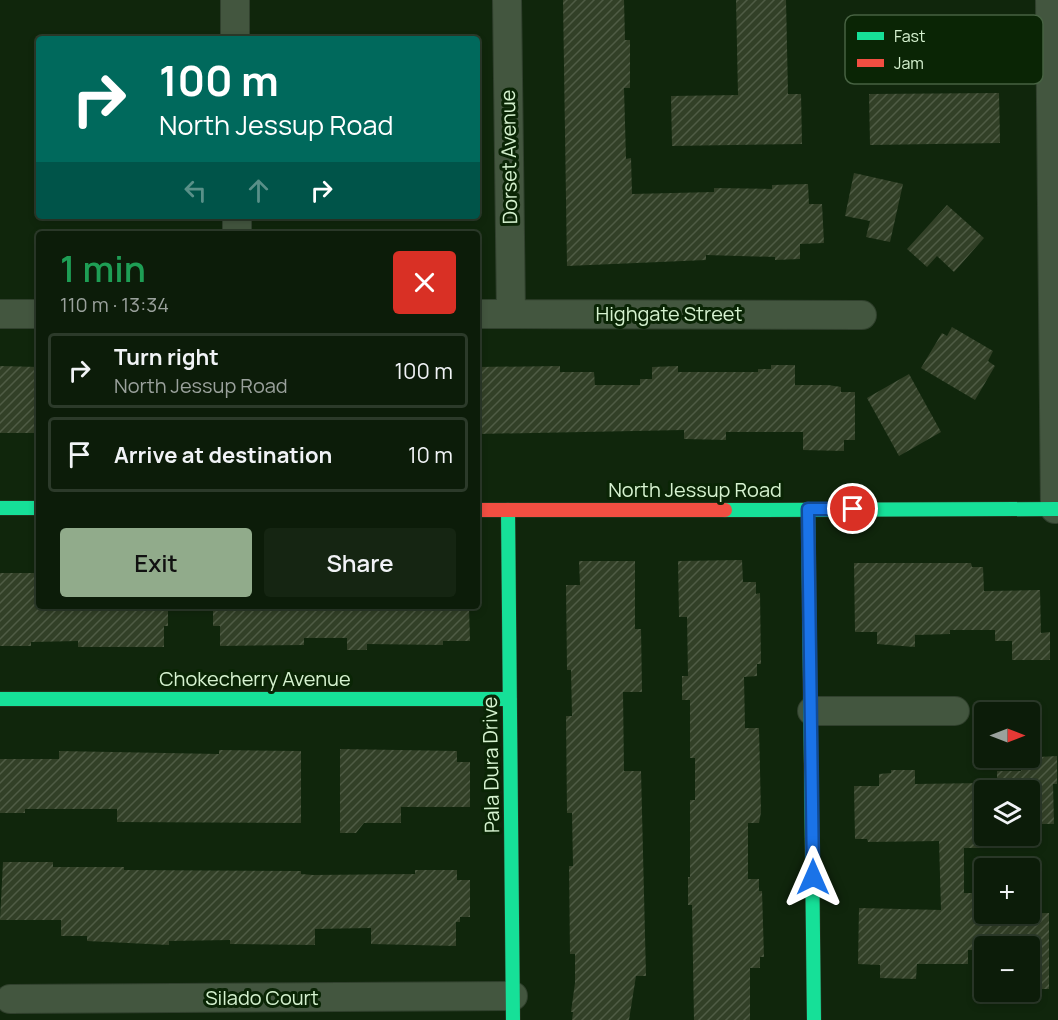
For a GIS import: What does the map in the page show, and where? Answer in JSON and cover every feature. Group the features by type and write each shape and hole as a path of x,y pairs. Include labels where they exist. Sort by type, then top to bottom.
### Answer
{"street":[{"path":"235,0 235,36"},
{"name":"Dorset Avenue","path":"507,0 511,314"},
{"path":"1050,0 1056,509"},
{"path":"0,314 36,314"},
{"name":"Highgate Street","path":"480,314 862,315"},
{"path":"0,508 36,508"},
{"path":"808,509 814,1020"},
{"name":"North Jessup Road","path":"480,510 1056,509"},
{"name":"Pala Dura Drive","path":"508,510 513,1008"},
{"name":"Chokecherry Avenue","path":"0,699 510,699"},
{"path":"812,711 955,711"},
{"name":"Silado Court","path":"10,999 513,1008"}],"building":[{"path":"563,0 624,0 625,40 630,40 630,88 624,88 626,159 631,158 632,194 714,192 714,188 772,189 772,185 808,184 809,204 822,204 824,243 800,244 800,259 775,260 775,257 706,255 706,260 567,266"},
{"path":"736,0 786,0 788,94 801,94 802,144 672,146 671,96 738,95"},
{"path":"999,93 1000,143 870,145 869,94"},
{"path":"854,173 903,184 890,242 866,237 870,221 845,216"},
{"path":"947,205 984,238 954,272 937,256 927,267 907,249"},
{"path":"952,327 993,351 988,361 995,366 975,400 921,368 942,333 947,336"},
{"path":"771,365 795,365 795,385 828,385 841,387 841,392 855,392 855,440 844,440 844,451 803,450 803,432 726,432 726,440 684,439 684,430 480,434 480,367 560,366 560,372 594,372 595,385 640,385 640,379 652,379 652,367 678,366 678,372 758,372 758,369 771,369"},
{"path":"0,366 36,367 36,433 0,433"},
{"path":"909,374 941,432 899,456 867,398"},
{"path":"742,560 743,582 756,582 756,594 760,593 761,664 757,664 757,676 744,677 745,728 759,728 761,812 759,823 748,823 748,879 759,879 759,891 762,891 764,957 760,957 760,968 750,968 750,1020 694,1020 692,905 688,905 688,877 690,877 690,800 695,800 695,758 690,758 690,700 682,700 682,676 688,676 687,617 679,617 678,561"},
{"path":"579,561 635,561 635,629 641,629 642,692 623,692 624,771 641,771 646,976 636,976 629,1020 572,1020 573,1012 571,1012 575,983 575,954 570,954 569,866 573,866 572,813 567,813 566,716 572,716 571,670 567,670 566,585 580,585"},
{"path":"854,563 971,563 972,567 983,567 984,591 1040,590 1041,633 1050,632 1050,660 1012,660 1012,641 995,641 995,630 950,630 950,634 915,635 915,647 877,644 877,632 855,632"},
{"path":"0,573 36,573 36,609 168,609 168,626 164,626 164,647 78,647 78,641 31,642 31,646 0,646"},
{"path":"213,609 469,609 470,641 443,641 443,645 367,644 367,650 347,650 347,638 304,638 304,645 220,646 220,626 213,626"},
{"path":"340,749 457,751 457,762 470,762 470,807 401,807 401,823 364,823 356,833 340,833"},
{"path":"219,750 301,751 301,823 117,822 117,809 25,809 25,813 0,813 0,759 59,759 59,751 219,754"},
{"path":"1057,756 1057,784 1053,784 1054,824 1040,824 1040,780 997,780 997,771 1040,768 1040,757"},
{"path":"891,770 915,770 915,784 974,783 974,846 982,846 982,848 964,848 964,893 974,893 974,924 1040,924 1040,913 1049,913 1049,989 1040,989 1040,936 974,936 974,950 968,950 968,964 917,964 916,979 880,978 880,965 858,964 859,908 941,910 939,841 868,842 867,839 855,839 854,786 879,786 879,774 891,773"},
{"path":"3,862 53,862 53,867 124,867 124,870 301,871 301,874 313,875 415,874 415,870 457,870 457,880 470,880 470,917 460,917 460,922 456,922 456,946 371,944 371,928 315,929 315,945 230,944 230,940 169,941 169,945 87,941 87,936 61,936 61,920 0,920"}],"traffic: fast":[{"path":"0,508 36,508"},
{"path":"808,509 814,1020"},
{"path":"725,510 1058,509"},
{"path":"508,510 513,1020"},
{"path":"0,699 510,699"}],"traffic: jam":[{"path":"480,510 725,510"}],"route":[{"path":"813,877 808,509 853,509"}]}
